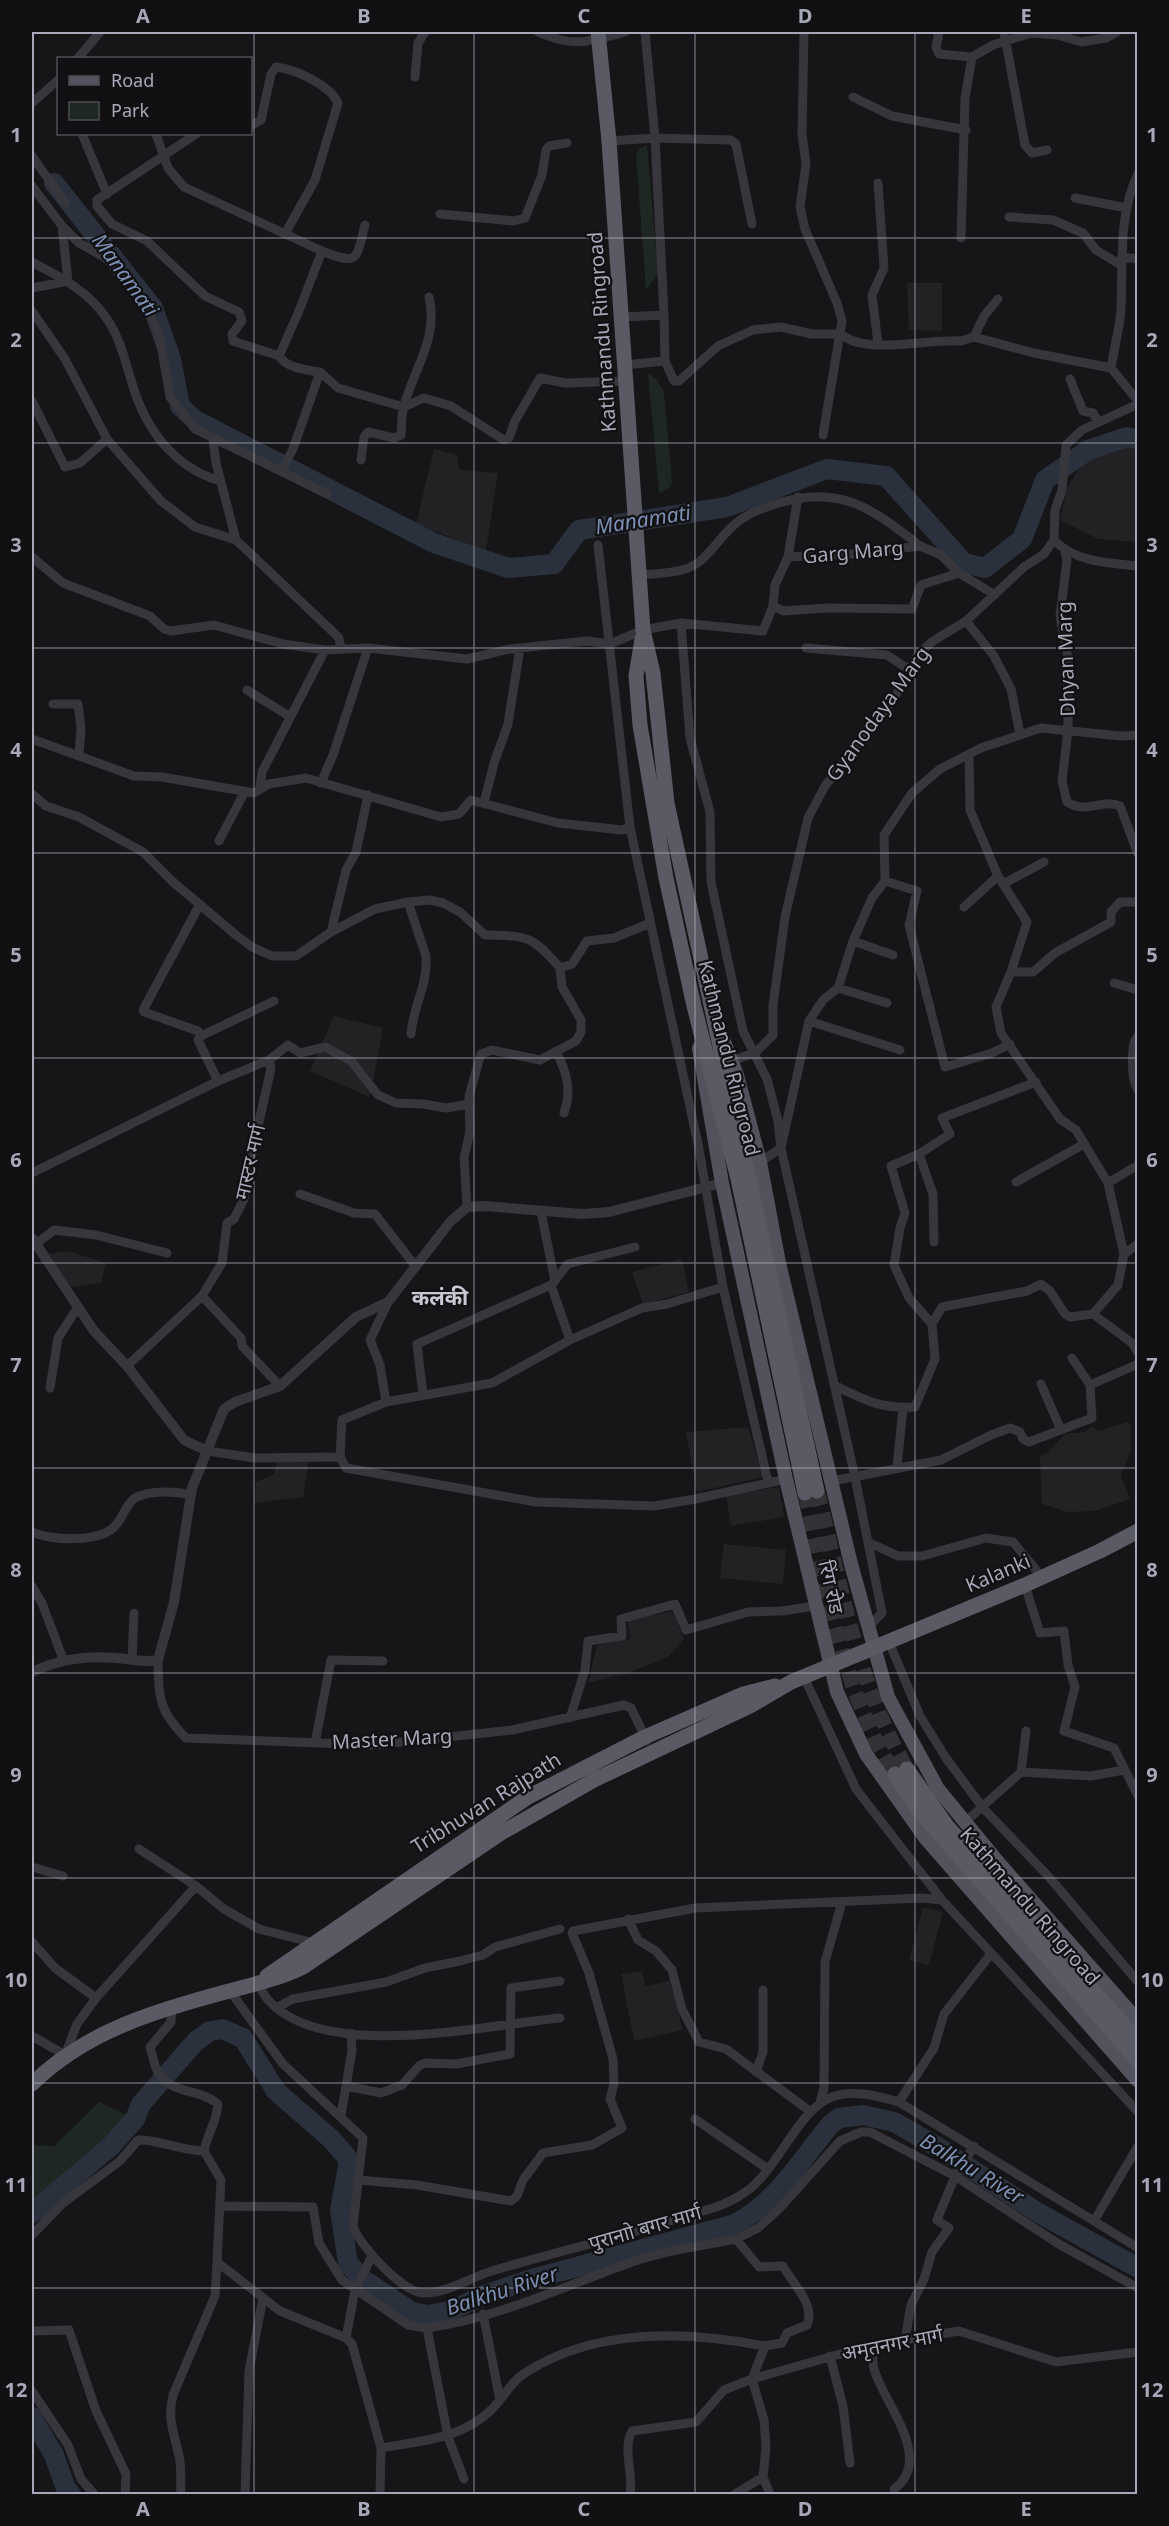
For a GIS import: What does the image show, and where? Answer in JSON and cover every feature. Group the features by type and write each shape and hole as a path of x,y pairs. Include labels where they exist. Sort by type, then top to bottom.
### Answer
{"highway":[{"name":"Kathmandu Ringroad","path":"598,35 609,141 641,575 643,630 636,676 640,725 666,878 694,1006 738,1179 811,1492 667,803 653,673 643,630"},
{"name":"Kalanki","path":"873,1648 1025,1585 1100,1551 1137,1531"},
{"path":"829,1667 873,1648"},
{"name":"Tribhuvan Rajpath","path":"257,1983 519,1803 563,1778 750,1706 797,1680 829,1667"},
{"name":"Tribhuvan Rajpath","path":"32,2084 65,2055 106,2031 172,2006 285,1977 518,1822 584,1785 649,1744"},
{"name":"Kathmandu Ringroad","path":"1137,2041 901,1771 921,1813 1137,2061"}],"main road":[{"path":"694,1006 709,1003 732,1060 760,1161 779,1263 873,1648 888,1698 938,1789 964,1824 1137,2021"},
{"name":"रिंग रोड","path":"694,1006 704,1086 722,1183 786,1479 829,1667 837,1692 866,1754 904,1811 1137,2081"}],"street":[{"path":"79,57 100,32"},
{"path":"415,77 418,43 425,32"},
{"path":"538,32 560,41 582,43 598,35 625,32"},
{"path":"645,32 655,138 665,361 674,381 679,381 718,346 753,330 781,327 812,334 841,334 849,341 878,344 961,341 974,337 1034,353 1111,368 1137,403 1082,430 1066,445 1062,490 1055,510 1054,540 1065,552 1108,563 1137,566"},
{"path":"804,32 802,134 806,164 800,207 805,229 837,303 842,321 823,435"},
{"path":"939,32 936,47 939,54 972,57 1005,36 1031,33 1058,35 1081,42 1106,38 1117,32"},
{"path":"1005,36 1025,145 1032,153 1047,150"},
{"path":"961,238 966,130 965,98 972,57"},
{"path":"252,125 261,120 271,74 276,67 284,68 317,83 335,96 338,103 315,180 286,232"},
{"path":"32,103 57,81"},
{"path":"853,98 892,116 966,130"},
{"path":"82,135 106,194"},
{"path":"156,135 168,168 184,187 286,232 322,251 345,260 351,259 358,254 365,225"},
{"path":"194,135 96,203 109,222 147,242 205,296 239,312 242,321 232,334 233,340 279,356 282,362 320,372 339,388 404,407 424,398 451,406 504,440 509,438 515,421 540,378 565,383 625,381"},
{"path":"609,141 655,138 731,140 736,144 752,224"},
{"path":"440,214 514,221 525,218 542,175 546,150 549,146 567,143"},
{"path":"32,156 65,203"},
{"path":"1111,368 1121,310 1121,261 1128,193 1137,174"},
{"path":"878,183 884,268 872,295 878,344"},
{"path":"32,186 62,226 79,243 104,257 125,275 144,303 159,333 170,397 195,429 213,441 283,468 327,494"},
{"path":"1075,198 1127,208"},
{"path":"1009,217 1053,220 1083,233 1096,250 1121,261 1137,259"},
{"path":"62,226 68,281"},
{"path":"279,356 300,311 322,251"},
{"path":"32,262 68,281 91,298 108,320 117,339 147,423 163,444 186,465 220,481"},
{"path":"32,288 68,281"},
{"path":"361,460 364,437 368,432 394,438 401,435 404,407 421,361 433,318 429,297"},
{"path":"974,337 984,316 998,299"},
{"path":"32,311 65,359 78,388 108,439 170,508 195,527 236,540 339,638 341,649"},
{"path":"622,317 664,315"},
{"path":"624,365 665,361"},
{"path":"283,468 293,449 320,372"},
{"path":"1070,379 1083,411 1093,413 1098,422"},
{"path":"32,401 65,467 80,463 108,439"},
{"path":"213,441 220,481 236,540"},
{"path":"641,575 687,568 699,562 734,524 748,515 798,497 825,494 841,498 884,517 920,546"},
{"path":"788,557 798,497"},
{"name":"Gyanodaya Marg","path":"756,1052 773,1035 773,1005 785,917 808,818 825,786 894,699 912,661 933,640 966,621 1024,567 1044,554 1054,540"},
{"path":"598,545 630,827 705,1185 723,1287 768,1482"},
{"name":"Garg Marg","path":"610,644 643,630 681,623 763,631 773,606 775,585 788,557 852,554 920,546 941,555 959,573 995,595"},
{"name":"Dhyan Marg","path":"1065,552 1067,560 1060,616 1068,658 1068,730 1062,781 1067,802 1080,808 1114,803 1120,806 1137,854"},
{"path":"32,557 63,583 150,616 164,629 171,631 214,625 284,644 325,650 368,648 467,658 520,648 587,641 610,644"},
{"path":"773,606 783,610 912,609 921,585 959,573"},
{"path":"966,621 994,656 1011,689 1020,734"},
{"path":"681,623 690,738 710,812 711,882 743,1031 756,1052 767,1078 778,1121 781,1148 855,1477 882,1613 868,1627"},
{"path":"321,783 333,756 368,648"},
{"path":"484,803 494,763 508,724 520,648"},
{"path":"806,648 887,655 908,669"},
{"path":"260,789 262,772 325,650"},
{"path":"247,690 289,716"},
{"path":"53,704 78,704 81,729 79,754"},
{"path":"760,1161 781,1148 809,1022 823,1000 838,988 853,941 872,898 885,881 884,835 912,793 940,769 1020,734 1041,729 1121,736 1137,735"},
{"path":"32,739 79,754 134,776 162,777 254,793 269,784 306,778 441,817 459,814 468,801 484,803 558,823 622,830 630,827"},
{"path":"834,1385 870,1403 892,1408 915,1407 935,1359 932,1324 942,1307 1027,1291 1041,1284 1050,1291 1065,1314 1070,1317 1093,1314 1118,1285 1124,1254 1108,1183 1076,1130 1060,1119 1001,1033 996,1007 1011,972 1027,922 1000,880 970,810 969,755"},
{"path":"219,841 245,791"},
{"path":"32,794 46,806 79,817 143,852 252,947 272,956 296,956 331,932 375,909 430,900 443,903 460,912 485,935 522,936 533,940 560,968 560,982 581,1020 581,1032 576,1041 540,1060 486,1050 481,1054 469,1096 470,1131 464,1158 467,1208"},
{"path":"331,932 346,870 356,852 368,795"},
{"path":"964,907 1000,880 1044,862"},
{"path":"885,881 917,891 909,925 945,1067 992,1053 1010,1044"},
{"path":"408,902 426,956 427,966 426,984 412,1017 411,1034"},
{"path":"1011,972 1033,972 1055,953 1111,922 1112,912 1120,902 1137,902"},
{"path":"200,904 143,1010 198,1031 201,1036"},
{"path":"560,968 572,964 587,941 614,939 650,923"},
{"path":"853,941 893,955"},
{"path":"1113,983 1137,990"},
{"path":"838,988 887,1003"},
{"path":"218,1081 198,1040 201,1036 274,1002"},
{"path":"809,1022 900,1050"},
{"path":"1137,1036 1132,1044 1133,1081 1137,1090"},
{"path":"32,1173 218,1081 269,1060 288,1045 300,1053 325,1047 351,1061 378,1095 396,1103 446,1108 469,1104"},
{"path":"556,1052 569,1085 569,1099 564,1113"},
{"path":"732,1060 756,1052"},
{"name":"मास्टर मार्ग","path":"127,1366 202,1296 222,1263 227,1223 234,1219 244,1199 248,1170 271,1069 269,1060"},
{"path":"932,1324 909,1298 894,1265 905,1213 891,1166 919,1154 950,1134 942,1118 1036,1082"},
{"path":"1016,1182 1084,1144"},
{"path":"919,1154 933,1194 934,1242"},
{"path":"1108,1183 1137,1165"},
{"path":"386,1402 381,1365 370,1340 388,1302 450,1222 467,1208 485,1206 540,1212 609,1212 705,1185 722,1183"},
{"path":"300,1194 354,1213 375,1214 416,1267"},
{"path":"540,1212 553,1283 570,1340"},
{"path":"167,1253 96,1236 54,1230 35,1245 94,1331 127,1366 184,1440 207,1450 255,1458 340,1456"},
{"path":"1124,1254 1137,1244"},
{"path":"423,1395 417,1344 553,1283 568,1264 635,1247"},
{"path":"723,1287 667,1304 642,1308 570,1340 492,1383 386,1402 342,1420 340,1456 346,1468 536,1502 654,1506 786,1479"},
{"path":"202,1296 242,1338 242,1346 280,1386"},
{"path":"32,1672 63,1659 99,1657 146,1663 158,1660 174,1602 191,1494 224,1409 236,1402 280,1386 356,1317 388,1302"},
{"path":"50,1388 58,1338 78,1306"},
{"path":"1093,1314 1132,1343 1137,1353"},
{"path":"832,1481 897,1467 941,1461 991,1435 1010,1428 1020,1432 1023,1439 1029,1442 1092,1418 1090,1385 1072,1358"},
{"path":"1090,1385 1137,1364"},
{"path":"1041,1384 1061,1430"},
{"path":"897,1467 903,1408"},
{"path":"32,1532 53,1539 103,1534 116,1525 131,1502 140,1497 169,1492 191,1494"},
{"path":"868,1542 898,1556 922,1556 986,1538 1013,1542 1042,1577"},
{"path":"1025,1585 1040,1633 1064,1630 1068,1665 1075,1687 1064,1731 1114,1748 1137,1796"},
{"path":"32,1586 42,1603 63,1659"},
{"path":"570,1718 585,1670 588,1641 622,1636 621,1619 675,1604 686,1630 748,1612 782,1611 815,1606"},
{"path":"132,1660 134,1613"},
{"path":"889,1642 920,1716 982,1808 1049,1877 1136,1978"},
{"path":"315,1743 331,1659 383,1661"},
{"name":"Master Marg","path":"158,1660 159,1700 172,1724 186,1738 374,1744 512,1730 628,1705 649,1744"},
{"path":"797,1680 856,1789 942,1900 1137,2112"},
{"path":"964,1824 1022,1773 1026,1731"},
{"path":"1022,1773 1091,1776 1125,1770"},
{"path":"139,1849 196,1886 238,1918 259,1929 314,1944"},
{"path":"32,1867 63,1876"},
{"path":"32,2036 65,2055 77,2024 96,1998 196,1886"},
{"path":"358,2180 417,2185 511,2201 517,2196 523,2180 543,2153 590,2146 622,2128 610,2099 614,2084 613,2059 590,1973 572,1933 628,1919 695,1908 922,1898 942,1900"},
{"path":"820,2103 824,2088 825,1962 842,1902"},
{"path":"628,1919 638,1940 656,1951 672,1970 682,2009 699,2042 726,2049 811,2112"},
{"path":"276,2007 293,1999 386,1982 425,1968 483,1955 495,1947 560,1929"},
{"path":"32,1942 55,1968 96,1998"},
{"path":"899,2102 934,2048 944,2014 990,1954"},
{"path":"346,2086 381,2093 402,2085 425,2064 456,2064 505,2056 512,2049 511,1988 560,1981"},
{"path":"257,1983 276,2007 295,2020 351,2033 394,2036 435,2035 512,2022 560,2018"},
{"name":"पुरानाो बगर मार्ग","path":"230,1990 283,2064 363,2138 353,2226 371,2258 418,2292 443,2290 490,2271 719,2206 747,2192 820,2103 833,2096 850,2094 868,2095 899,2102 972,2149 1137,2248"},
{"path":"756,2072 763,2052 763,1990"},
{"path":"172,2006 171,2022 150,2047 159,2074 172,2086 210,2097 218,2104 217,2116 207,2137 204,2151 221,2180 215,2296 173,2395 169,2413 180,2458 181,2494"},
{"path":"340,2115 352,2051 351,2033"},
{"path":"695,2119 768,2169"},
{"path":"220,2206 313,2207 319,2242 342,2280 357,2287 408,2325 427,2328 483,2314 634,2261 679,2248 736,2239 758,2228 779,2209 840,2141 861,2132 880,2135 956,2175 1057,2243 1137,2289"},
{"path":"32,2235 62,2204 120,2161 138,2140 147,2140 163,2146 204,2151"},
{"path":"1094,2221 1137,2146"},
{"path":"904,2340 911,2305 924,2278 932,2252 949,2228 937,2220 956,2175 972,2149"},
{"path":"381,2448 447,2437 475,2424 522,2374 574,2350 625,2336 668,2334 765,2346 782,2343 787,2333 807,2325 809,2319 806,2301 783,2266 759,2267 736,2239"},
{"path":"346,2338 357,2287 371,2258"},
{"path":"217,2262 280,2311 346,2338 352,2344 381,2448 380,2494"},
{"path":"245,2494 249,2371 263,2298"},
{"path":"483,2314 500,2400"},
{"path":"427,2328 447,2437 464,2479"},
{"path":"32,2331 69,2330 96,2411 126,2474 125,2494"},
{"name":"अमृतनगर मार्ग","path":"630,2494 632,2485 628,2457 632,2431 696,2422 724,2390 752,2379 773,2375 831,2356 872,2345 959,2331 1056,2362 1137,2352"},
{"path":"872,2345 874,2370 904,2432 909,2466 899,2485 894,2489"},
{"path":"765,2346 752,2379 764,2420 766,2447 763,2476 770,2494"},
{"path":"831,2356 843,2406 850,2463"},
{"path":"32,2391 59,2430 81,2479 94,2494"},
{"path":"735,2494 763,2476"}],"shaded area":[{"path":"907,283 942,283 942,331 909,330"},
{"path":"1137,442 1137,542 1098,539 1060,520 1067,489 1084,459 1113,445"},
{"path":"434,449 457,455 460,470 498,473 486,551 416,524"},
{"path":"334,1016 383,1028 370,1097 310,1071"},
{"path":"68,1251 106,1263 101,1283 70,1287 49,1254"},
{"path":"682,1259 689,1292 643,1304 632,1272"},
{"path":"1127,1422 1131,1425 1131,1451 1121,1476 1130,1499 1094,1511 1068,1512 1042,1504 1040,1456 1048,1452 1065,1434 1084,1432 1093,1426 1098,1431"},
{"path":"748,1427 763,1477 697,1492 686,1432"},
{"path":"309,1460 303,1497 254,1503 256,1482 274,1474 277,1462"},
{"path":"779,1487 784,1517 731,1526 726,1495"},
{"path":"724,1544 786,1550 783,1584 720,1578"},
{"path":"673,1611 684,1639 669,1656 628,1673 588,1683 597,1645 631,1639 627,1620"},
{"path":"923,1907 943,1912 929,1965 909,1960"},
{"path":"642,1971 645,1986 670,1981 683,2030 634,2041 621,1974"}],"green space":[{"path":"647,145 658,273 646,290 636,155 639,149"},
{"path":"648,373 657,380 664,392 672,483 668,489 659,493"},
{"path":"99,2102 135,2119 47,2188 32,2207 32,2145 54,2146"}],"waterway":[{"name":"Manamati","path":"54,183 153,308 171,359 180,406 195,420 434,543 508,568 554,564 579,530 727,507 827,469 886,476 964,563 985,568 1022,539 1045,480 1088,450 1127,437 1138,439"},
{"name":"Balkhu River","path":"32,2213 111,2146 135,2119 141,2104 196,2041 210,2031 222,2029 243,2038 276,2091 331,2139 347,2157 348,2166 340,2210 348,2263 361,2278 412,2312 427,2315 450,2311 484,2295 532,2279 732,2225 747,2217 774,2194 830,2125 839,2118 863,2115 894,2122 941,2149 1037,2212 1138,2268"},
{"name":"Balkhu River","path":"32,2417 54,2455 66,2489 71,2494"}],"tunnel":[{"path":"817,1491 852,1633 863,1668 875,1703 907,1769"},
{"path":"805,1493 829,1602 849,1675 877,1743 895,1774"}],"district":[{"name":"कलंकी","path":"440,1298"}]}
